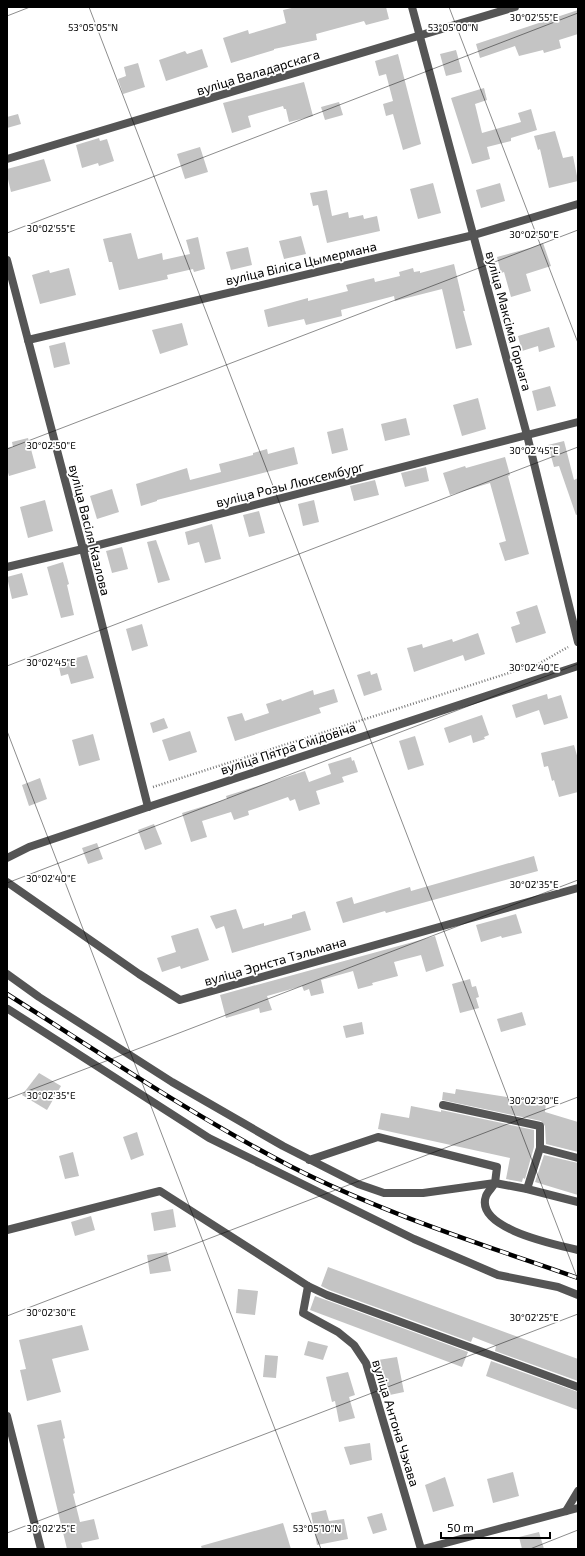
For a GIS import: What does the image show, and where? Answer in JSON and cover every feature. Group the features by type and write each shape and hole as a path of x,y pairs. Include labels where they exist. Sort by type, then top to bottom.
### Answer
{"street":[{"name":"вуліца Максіма Горкага","path":"412,7 527,435 578,642"},
{"name":"вуліца Валадарскага","path":"7,159 515,7"},
{"name":"вуліца Віліса Цымермана","path":"28,340 474,235 578,204"},
{"name":"вуліца Васіля Казлова","path":"7,260 83,549 148,806"},
{"name":"вуліца Розы Люксембург","path":"7,567 83,549 578,422"},
{"name":"вуліца Пятра Смідовіча","path":"7,858 29,847 148,806 578,666"},
{"name":"вуліца Эрнста Тэльмана","path":"7,882 139,974 180,1000 578,888"},
{"path":"7,974 39,997 172,1082 283,1146 358,1184 384,1193 423,1193 495,1183 527,1188 578,1202"},
{"path":"8,1009 210,1138 414,1239 498,1275 558,1286 578,1295"},
{"path":"442,1106 540,1126 540,1148 527,1188"},
{"path":"309,1160 378,1137 497,1167 495,1183 486,1196 486,1207 492,1218 507,1228 533,1239 578,1250"},
{"path":"540,1148 578,1158"},
{"path":"7,1230 160,1191 308,1286 578,1387"},
{"name":"вуліца Антона Чэхава","path":"308,1286 303,1313 338,1332 354,1345 366,1363 422,1549"},
{"path":"7,1416 41,1549"},
{"path":"566,1511 578,1491"},
{"path":"422,1549 578,1508"}],"path":[{"path":"160,785 540,663 570,647"}],"building":[{"path":"296,7 386,7 389,19 366,25 364,21 316,34 317,40 274,49 231,63 223,38 248,30 249,34 286,23 283,10"},
{"path":"578,10 578,34 559,40 561,48 544,53 543,50 519,56 515,46 480,58 476,44"},
{"path":"202,49 208,67 166,81 159,60 185,51 187,54"},
{"path":"456,50 462,72 446,76 440,54"},
{"path":"398,54 421,144 403,150 393,114 386,116 383,104 393,101 386,74 379,76 375,61"},
{"path":"138,63 145,87 123,94 118,79 126,76 124,67"},
{"path":"304,82 313,116 289,122 286,109 284,109 283,106 248,116 251,127 232,133 223,103"},
{"path":"484,88 487,100 475,104 482,133 521,122 518,113 531,109 537,130 511,138 511,141 487,147 490,159 472,164 451,98"},
{"path":"339,102 343,115 325,120 321,107"},
{"path":"18,114 21,124 7,128 7,117"},
{"path":"555,131 563,158 573,156 578,181 549,188 540,149 538,150 534,136"},
{"path":"99,138 100,141 107,139 114,161 99,166 98,163 82,168 76,145"},
{"path":"200,147 208,172 185,179 177,154"},
{"path":"44,159 51,181 11,192 7,169"},
{"path":"433,183 441,213 418,219 410,189"},
{"path":"500,183 505,201 481,208 476,190"},
{"path":"327,190 332,216 348,212 349,218 363,215 364,219 377,216 380,231 327,243 318,205 313,206 310,193"},
{"path":"131,233 138,259 162,253 163,260 190,254 186,240 198,237 205,269 194,272 193,269 167,275 168,279 119,290 112,262 109,262 103,239"},
{"path":"301,236 306,254 284,259 279,241"},
{"path":"543,243 551,266 526,274 531,291 511,297 504,272 501,273 497,257"},
{"path":"248,247 252,265 231,270 226,252"},
{"path":"454,264 465,311 463,311 472,345 456,349 442,289 395,301 394,296 341,310 342,316 306,325 304,319 268,327 264,310 308,298 308,301 348,291 346,285 374,278 375,282 400,276 399,272 413,268 414,272 420,271 420,273"},
{"path":"69,268 76,295 40,304 32,275 49,270 50,273"},
{"path":"182,323 188,345 160,354 152,330"},
{"path":"549,327 555,347 539,352 538,346 522,351 518,336"},
{"path":"65,342 70,364 54,368 49,346"},
{"path":"550,386 556,406 537,411 532,391"},
{"path":"478,398 486,429 462,436 453,405"},
{"path":"406,418 410,435 385,441 381,424"},
{"path":"343,428 348,450 332,454 327,432"},
{"path":"28,438 36,468 9,476 7,469 7,448 13,447 12,442"},
{"path":"564,441 574,480 578,478 578,514 576,515 559,466 554,467 548,445"},
{"path":"294,447 298,464 157,500 141,506 136,484 187,468 190,480 221,472 219,464 253,455 253,453 267,449 268,454"},
{"path":"505,457 510,475 508,476 529,554 505,561 499,543 506,541 490,483 450,495 443,473 465,466 466,468"},
{"path":"426,467 429,481 405,487 401,473"},
{"path":"375,480 379,495 354,501 350,486"},
{"path":"112,489 119,512 97,519 90,496"},
{"path":"45,500 53,531 28,538 20,507"},
{"path":"314,500 319,522 303,526 298,504"},
{"path":"259,511 265,533 249,537 243,515"},
{"path":"212,524 221,559 205,563 199,542 188,545 185,532"},
{"path":"156,540 170,580 158,583 147,542"},
{"path":"122,547 128,569 112,573 106,551"},
{"path":"63,562 69,584 67,585 74,615 61,618 47,567"},
{"path":"22,573 28,595 12,599 7,577"},
{"path":"537,605 546,633 516,643 511,627 520,624 516,612"},
{"path":"142,624 148,646 132,651 126,629"},
{"path":"478,633 485,654 465,661 463,655 414,672 407,648 422,644 423,648 452,639 453,642"},
{"path":"87,655 94,678 71,684 68,674 61,676 58,663"},
{"path":"370,671 371,675 377,673 382,690 364,696 357,675"},
{"path":"334,689 338,702 319,708 321,713 235,741 227,717 242,713 245,721 269,713 266,704 281,699 282,701 313,690 314,695"},
{"path":"547,694 548,699 561,695 568,718 544,725 539,710 516,718 512,705"},
{"path":"482,715 489,735 484,737 485,739 473,743 471,735 449,743 444,728"},
{"path":"164,718 168,728 153,733 150,723"},
{"path":"190,731 197,752 169,761 162,740"},
{"path":"93,734 100,760 79,766 72,740"},
{"path":"415,736 424,765 408,770 399,741"},
{"path":"574,745 578,759 578,792 559,797 554,780 552,781 548,766 544,767 541,753"},
{"path":"351,757 352,761 354,760 358,772 342,777 344,782 316,791 320,804 299,811 295,799 290,801 288,797 248,811 249,815 234,820 231,812 202,821 207,837 191,842 182,813 227,799 226,796 305,771 309,782 331,774 328,764"},
{"path":"40,778 47,799 29,806 22,785"},
{"path":"154,824 162,844 145,850 138,830"},
{"path":"97,843 103,859 88,864 82,848"},
{"path":"534,856 538,871 386,913 385,911 343,923 336,902 352,897 354,904 410,887 411,891"},
{"path":"236,909 243,929 264,923 264,926 292,918 292,915 305,911 311,930 232,953 224,926 216,929 210,916"},
{"path":"516,914 522,933 502,938 501,936 481,942 476,925"},
{"path":"198,928 209,960 181,969 180,966 162,972 157,958 176,952 171,936"},
{"path":"435,936 444,966 426,972 421,955 394,962 398,976 372,983 373,985 358,989 353,971 321,980 324,993 311,996 309,989 304,991 302,986 267,996 272,1010 260,1013 259,1008 226,1018 220,995"},
{"path":"470,979 472,987 476,986 479,997 476,998 479,1008 460,1013 452,984"},
{"path":"522,1012 526,1025 501,1032 497,1019"},
{"path":"362,1022 364,1034 346,1038 343,1026"},
{"path":"39,1073 61,1086 47,1110 22,1095"},
{"path":"456,1089 546,1103 545,1112 578,1122 578,1152 546,1144 545,1126 541,1121 442,1100 443,1092 455,1094"},
{"path":"411,1106 441,1112 441,1110 534,1130 534,1147 525,1179 523,1178 522,1182 506,1179 510,1158 378,1129 381,1113 409,1118"},
{"path":"137,1132 144,1155 131,1160 123,1137"},
{"path":"73,1152 79,1176 65,1179 59,1156"},
{"path":"544,1155 578,1163 578,1195 535,1182"},
{"path":"173,1209 176,1227 154,1231 151,1213"},
{"path":"91,1216 95,1230 75,1236 71,1222"},
{"path":"167,1252 171,1271 150,1274 147,1255"},
{"path":"328,1267 578,1359 578,1381 495,1351 496,1346 473,1337 471,1342 329,1290 321,1286"},
{"path":"238,1289 258,1291 255,1315 236,1313"},
{"path":"315,1296 468,1352 462,1367 310,1310"},
{"path":"82,1325 89,1350 52,1359 61,1392 27,1401 20,1370 26,1369 19,1340"},
{"path":"308,1341 328,1346 323,1360 304,1355"},
{"path":"265,1355 278,1356 276,1378 263,1377"},
{"path":"397,1357 404,1392 385,1396 378,1360"},
{"path":"491,1361 578,1392 578,1410 486,1376"},
{"path":"348,1372 355,1395 349,1397 355,1418 339,1422 335,1401 332,1402 326,1377"},
{"path":"61,1420 65,1438 63,1439 75,1493 73,1494 80,1522 94,1519 99,1539 81,1543 83,1549 67,1549 37,1425"},
{"path":"370,1443 372,1460 350,1465 344,1447"},
{"path":"513,1472 519,1496 493,1503 487,1479"},
{"path":"445,1477 454,1506 433,1512 425,1485"},
{"path":"326,1510 329,1521 344,1519 348,1539 317,1545 311,1513"},
{"path":"382,1513 387,1530 373,1534 367,1517"},
{"path":"283,1523 291,1549 202,1549 201,1546"},
{"path":"539,1532 544,1549 522,1549 519,1537"}],"railway":[{"path":"7,994 182,1105 290,1166 360,1199 432,1227 578,1278"}]}
